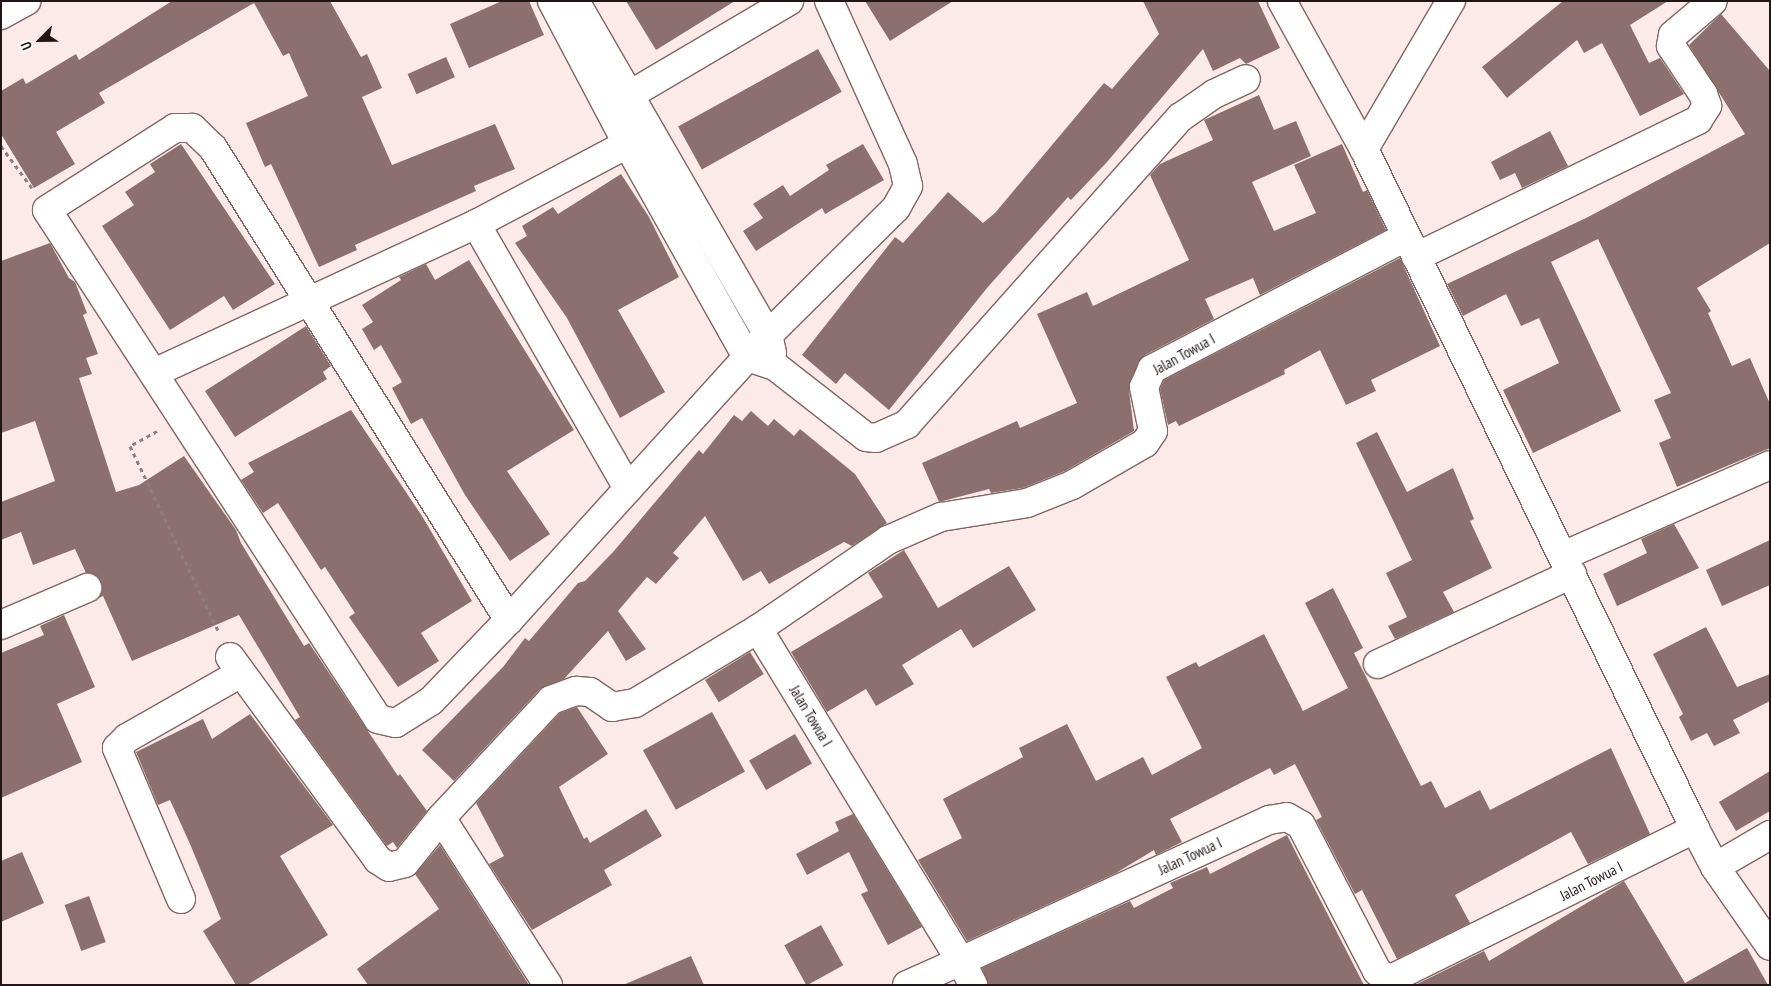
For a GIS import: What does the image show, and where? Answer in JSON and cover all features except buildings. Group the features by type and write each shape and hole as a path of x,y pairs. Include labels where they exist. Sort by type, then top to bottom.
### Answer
{"street":[{"path":"1,15 26,1"},
{"path":"552,1 585,40 619,101 747,357 775,366 866,437 886,437 896,432 1180,116 1214,94 1246,79"},
{"path":"575,1 585,40"},
{"path":"619,101 789,1"},
{"path":"509,620 310,300 212,148 192,128 175,128 47,210 156,372 378,719 396,723 431,702 509,620 747,357 896,208 908,186 903,164 829,1"},
{"path":"1282,1 1364,149 1695,829 1715,867 1770,946"},
{"path":"1364,149 1451,1"},
{"path":"1411,247 1698,120 1707,106 1703,94 1671,46 1673,35 1713,1"},
{"path":"639,139 768,335 775,366"},
{"path":"156,372 476,224 639,139"},
{"path":"476,224 628,488"},
{"name":"Jalan Towua I","path":"236,665 378,860 389,867 404,862 441,818 551,700 576,691 590,692 612,707 635,704 758,629 844,567 914,527 941,517 1051,496 1136,449 1154,431 1144,386 1152,370 1411,247"},
{"path":"1378,664 1568,565 1770,465"},
{"path":"1,625 86,588"},
{"name":"Jalan Towua I","path":"758,629 961,961 1269,820 1287,817 1301,826 1377,971 1385,978 1395,977 1695,829"},
{"path":"181,899 117,748 128,738 236,665"},
{"path":"441,818 548,985"},
{"path":"1715,867 1770,835"},
{"path":"908,985 961,961 974,985"}],"path":[{"path":"1,146 47,210"},
{"path":"184,416 130,446 236,665"}]}
